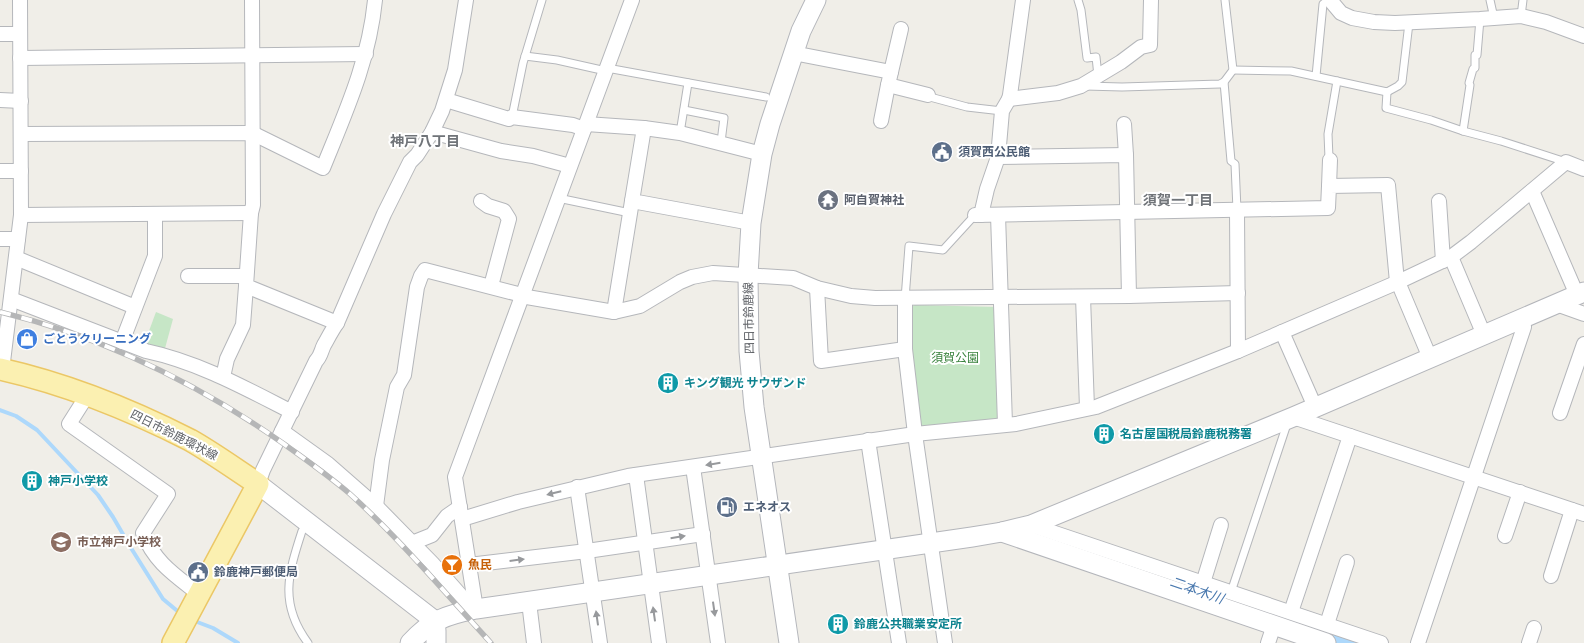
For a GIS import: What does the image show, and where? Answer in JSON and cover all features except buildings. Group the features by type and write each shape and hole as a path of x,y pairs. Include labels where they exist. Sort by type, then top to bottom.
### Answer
{"main road":[{"name":"四日市鈴鹿環状線","path":"1,369 88,394 146,419 191,441 258,484"},
{"path":"173,642 258,484"}],"street":[{"path":"1,369 21,214 20,0"},
{"path":"223,377 227,359 243,325 253,205 252,0"},
{"path":"21,134 252,133 323,168 355,88 366,54 373,19 374,0"},
{"path":"436,643 434,621 258,484 316,361 320,358 330,333 337,323 384,214 410,162 417,155 432,132 446,100 456,70 466,0"},
{"path":"472,609 469,565 455,478 632,0"},
{"name":"四日市鈴鹿線","path":"789,643 751,383 748,274 751,223 762,154 800,31 816,0"},
{"path":"1023,0 998,157 978,215 1328,208 1330,160"},
{"path":"1005,105 1081,86 1121,62 1141,47 1150,46 1150,0"},
{"path":"1329,0 1341,13 1352,18 1374,22 1410,23 1521,16 1546,22 1584,36"},
{"path":"881,121 901,29"},
{"path":"0,34 20,34"},
{"path":"793,53 890,78 928,95"},
{"path":"20,58 366,54"},
{"path":"0,100 21,101"},
{"path":"446,100 510,119 512,116 585,127 644,128 680,133 721,142 762,154"},
{"path":"1124,124 1129,296"},
{"path":"614,312 644,128"},
{"path":"432,132 500,151 533,156 570,166"},
{"path":"998,157 1126,155"},
{"path":"412,543 432,535 446,516 636,475 868,440 1016,424 1096,407 1238,351 1447,259 1471,242 1566,162 1584,169"},
{"path":"0,171 21,171"},
{"path":"1329,186 1388,185 1397,282 1430,358"},
{"path":"410,643 434,621 472,609 709,576 1031,526 1291,418 1580,294 1532,192"},
{"path":"481,201 488,206 504,211 509,219 491,286"},
{"path":"1438,201 1447,259 1484,335"},
{"path":"631,207 751,223"},
{"path":"1237,211 1238,351"},
{"path":"21,214 251,212"},
{"path":"122,342 155,256 155,214"},
{"path":"998,215 1005,424"},
{"path":"0,239 18,239"},
{"path":"16,258 135,307"},
{"path":"376,506 382,460 397,387 404,374 417,287 425,270 491,286 522,296 614,312 640,306 692,277 713,273 793,278 817,288 852,296 905,299 1238,294"},
{"path":"188,276 246,281 337,323"},
{"path":"817,288 821,361 905,349"},
{"path":"1083,297 1087,408"},
{"path":"11,299 146,351 164,355 223,377 292,412"},
{"path":"905,299 905,349 915,434 946,643"},
{"path":"1556,304 1584,314"},
{"path":"1418,643 1524,327 1523,318"},
{"path":"1282,332 1315,407"},
{"path":"1560,413 1584,344"},
{"path":"88,394 69,424 168,494 143,533 148,545 161,564 197,599"},
{"path":"1291,418 1578,512 1551,576"},
{"path":"282,431 328,464 376,506 432,563 472,609"},
{"path":"1291,612 1350,436"},
{"path":"868,440 899,643"},
{"path":"693,467 718,643"},
{"path":"636,475 659,643"},
{"path":"577,487 600,643"},
{"path":"1506,536 1520,492"},
{"path":"1202,582 1221,525"},
{"path":"1031,526 1381,643"},
{"path":"1002,532 1326,643"},
{"path":"469,565 587,551 703,534"},
{"path":"1327,624 1347,562"},
{"path":"529,602 534,643"},
{"path":"1268,643 1274,625"},
{"path":"1529,643 1534,628"}],"lane":[{"path":"512,116 525,56 542,0"},
{"path":"1078,0 1087,58 1096,57 1098,76"},
{"path":"1081,86 1186,85 1220,84 1224,82 1233,70 1225,0"},
{"path":"1316,76 1323,4 1329,0"},
{"path":"1490,0 1494,18"},
{"path":"1521,16 1523,0"},
{"path":"1463,131 1469,83 1475,68 1480,20"},
{"path":"1233,70 1291,71 1387,92 1402,82 1410,23"},
{"path":"525,56 766,97"},
{"path":"1330,160 1328,158 1328,134 1337,80"},
{"path":"1224,82 1231,161 1235,164 1237,211"},
{"path":"680,133 688,83"},
{"path":"1387,92 1386,108 1566,162"},
{"path":"928,95 967,107 1005,105"},
{"path":"684,110 724,118 721,142"},
{"path":"558,198 631,207"},
{"path":"905,299 909,246 943,250 978,215"},
{"path":"1231,592 1291,418"},
{"path":"302,531 289,577 289,606 299,632 308,643"}],"green space":[{"name":"須賀公園","path":"915,305 998,307 999,418 996,422 924,429 917,425 911,361 909,307"},
{"path":"156,312 173,319 164,352 143,347"}],"waterway":[{"path":"0,410 16,416 37,430 98,495 163,599 181,614"},
{"path":"192,620 213,628 238,643"},
{"name":"二本木川","path":"1306,627 1352,643"}],"railway":[{"path":"0,312 76,335 148,364 217,401 284,444 334,481 369,512 405,548 491,643"}],"place":[{"name":"須賀西公民館","path":"942,152"},
{"name":"阿自賀神社","path":"828,200"},
{"name":"ごとうクリーニング","path":"27,339"},
{"name":"キング観光 サウザンド","path":"668,383"},
{"name":"名古屋国税局鈴鹿税務署","path":"1104,434"},
{"name":"神戸小学校","path":"32,481"},
{"name":"エネオス","path":"727,507"},
{"name":"市立神戸小学校","path":"61,542"},
{"name":"魚民","path":"452,565"},
{"name":"鈴鹿神戸郵便局","path":"198,572"},
{"name":"鈴鹿公共職業安定所","path":"838,624"}],"district":[{"name":"神戸八丁目","path":"425,141"},
{"name":"須賀一丁目","path":"1178,200"}]}
